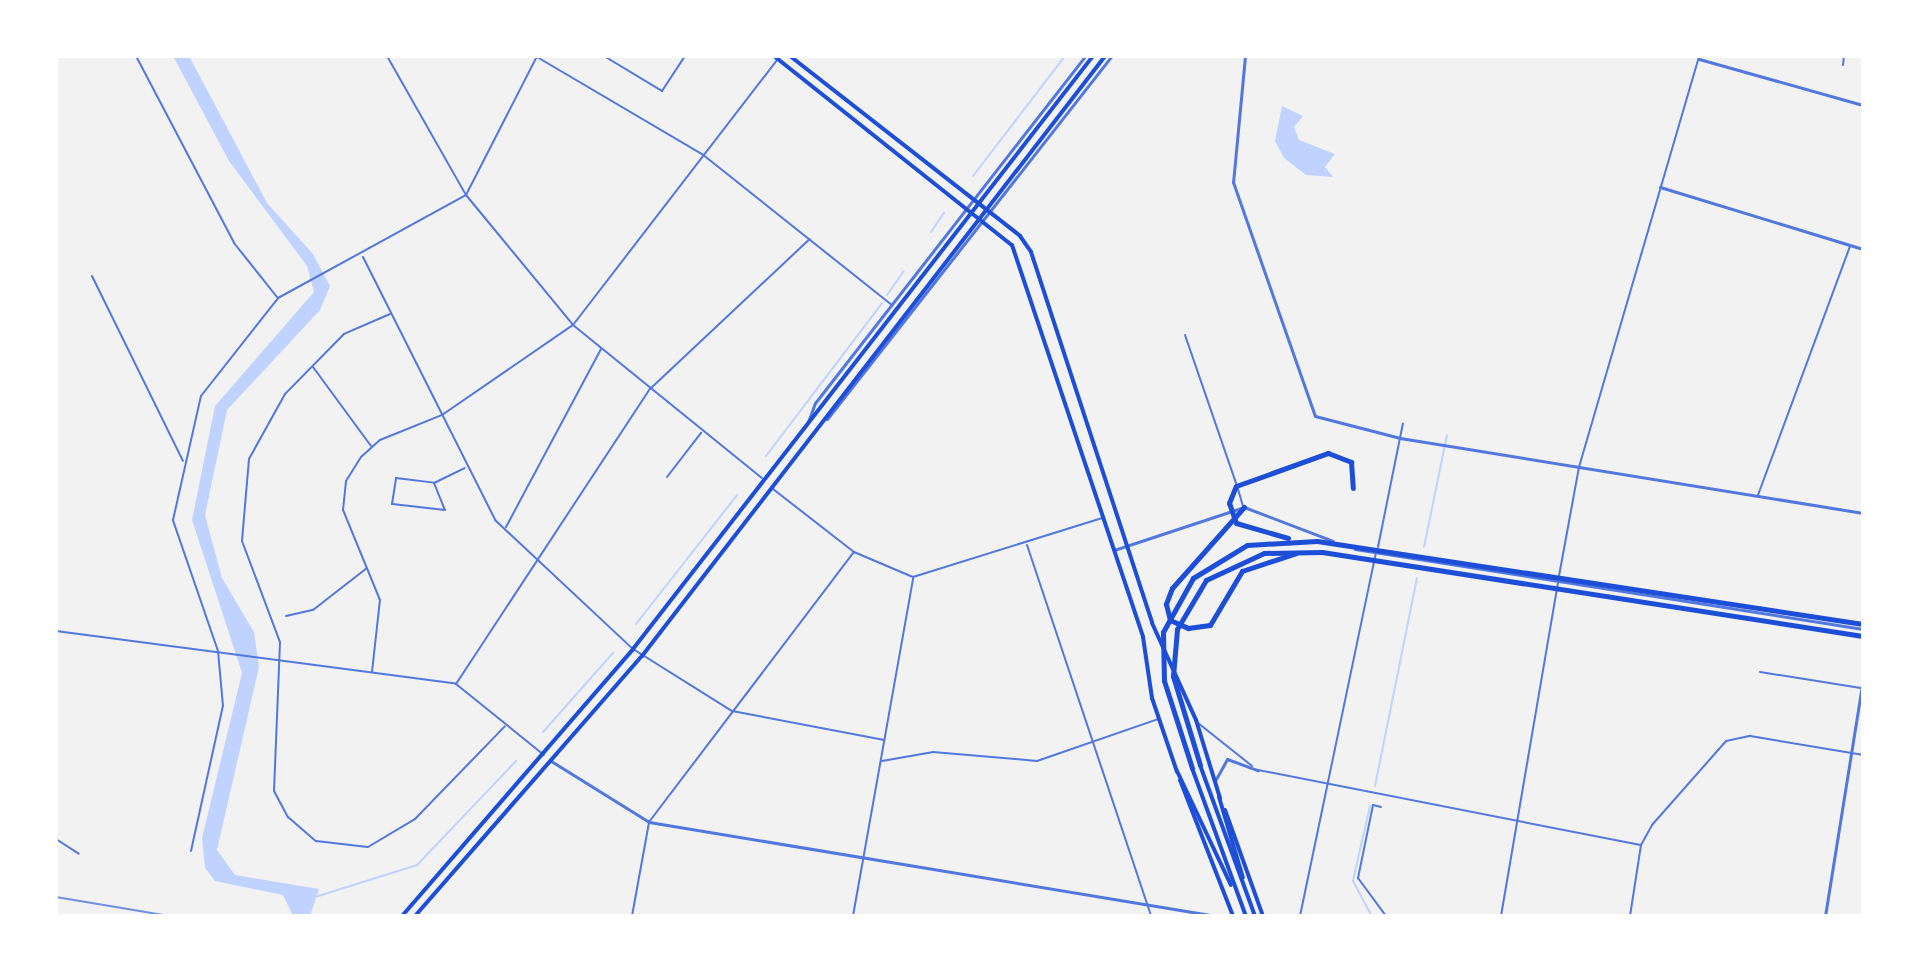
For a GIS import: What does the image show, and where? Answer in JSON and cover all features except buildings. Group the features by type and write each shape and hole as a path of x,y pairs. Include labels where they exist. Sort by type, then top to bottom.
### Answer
{"highway":[{"path":"1353,488 1351,462 1328,453 1232,491 1229,509 1242,528 1863,627"},
{"path":"1244,507 1168,597 1170,620 1196,629 1215,621 1242,571 1309,550"},
{"path":"1192,768 1161,654 1181,593 1226,552 1275,540 1317,541"},
{"path":"1200,765 1173,676 1185,609 1206,580 1232,562 1309,550 1863,636"}],"main road":[{"path":"790,56 991,212 1031,252 1126,546 1196,720 1251,907"},
{"path":"402,916 633,649 1093,56"},
{"path":"415,916 642,656 1105,56"},
{"path":"777,57 984,221 1021,260 1143,637 1158,718 1233,916"},
{"path":"1200,765 1255,916"},
{"path":"1192,768 1243,909"},
{"path":"1177,771 1246,916"},
{"path":"1219,797 1263,916"}],"street":[{"path":"136,56 234,243 278,298"},
{"path":"387,56 466,195 573,325 701,433 763,479"},
{"path":"191,851 223,706 218,651 173,520 183,462 208,382 278,298 363,255 466,195 536,56 702,154 908,318"},
{"path":"604,56 662,91 685,56"},
{"path":"806,427 815,403 1085,56"},
{"path":"813,433 908,318 1112,56"},
{"path":"1245,56 1232,177 1305,400 1331,425 1863,513"},
{"path":"1843,65 1844,56"},
{"path":"372,672 380,600 343,510 346,481 372,447 442,415 573,325 777,57"},
{"path":"1501,916 1579,467 1699,57 1863,105"},
{"path":"1660,187 1863,249"},
{"path":"456,684 535,559 650,389 810,239"},
{"path":"1758,496 1850,245"},
{"path":"363,255 466,468 505,529 535,559 642,656 732,711 884,740"},
{"path":"92,276 183,462"},
{"path":"390,314 344,334 312,366 265,422 240,512 242,541 280,642 274,791 301,831 332,847 387,842 505,726"},
{"path":"1185,335 1244,507"},
{"path":"505,529 601,348"},
{"path":"312,366 372,447"},
{"path":"1300,916 1403,423"},
{"path":"667,477 701,433"},
{"path":"434,483 445,510 392,504 396,478 434,483 466,468"},
{"path":"772,488 854,552 913,577 1027,545 1104,518"},
{"path":"1114,550 1244,507 1376,556 1863,627"},
{"path":"1027,545 1143,904 1151,916"},
{"path":"632,916 649,822 854,552"},
{"path":"286,616 313,610 368,568"},
{"path":"853,916 913,577"},
{"path":"56,631 456,684 544,755"},
{"path":"1760,672 1862,688"},
{"path":"1825,916 1863,679"},
{"path":"881,761 933,752 1037,761 1090,739 1158,718"},
{"path":"1196,720 1258,770"},
{"path":"1630,916 1641,845 1733,738 1863,755"},
{"path":"1215,783 1227,759 1325,787 1518,818 1641,845"},
{"path":"551,761 649,822 1216,916"},
{"path":"1381,807 1373,805 1358,878 1386,916"},
{"path":"56,839 79,854"}],"water":[{"path":"173,56 189,56 267,203 313,254 330,286 320,310 227,410 205,515 222,578 254,632 259,667 217,850 235,875 319,889 310,916 293,916 283,895 215,881 205,868 202,838 242,673 192,520 215,406 314,292 307,266 229,161"},
{"path":"1282,106 1303,116 1294,127 1299,140 1335,154 1325,167 1333,177 1306,175 1284,158 1275,141"}],"waterway":[{"path":"973,176 1065,56"},
{"path":"931,232 944,213"},
{"path":"887,295 904,271"},
{"path":"766,456 882,303"},
{"path":"1424,547 1447,435"},
{"path":"636,624 737,495"},
{"path":"1375,786 1417,578"},
{"path":"543,732 613,653"},
{"path":"315,897 417,865 516,761"},
{"path":"1370,806 1353,881 1372,916"}],"railway":[{"path":"56,897 169,916"}]}
